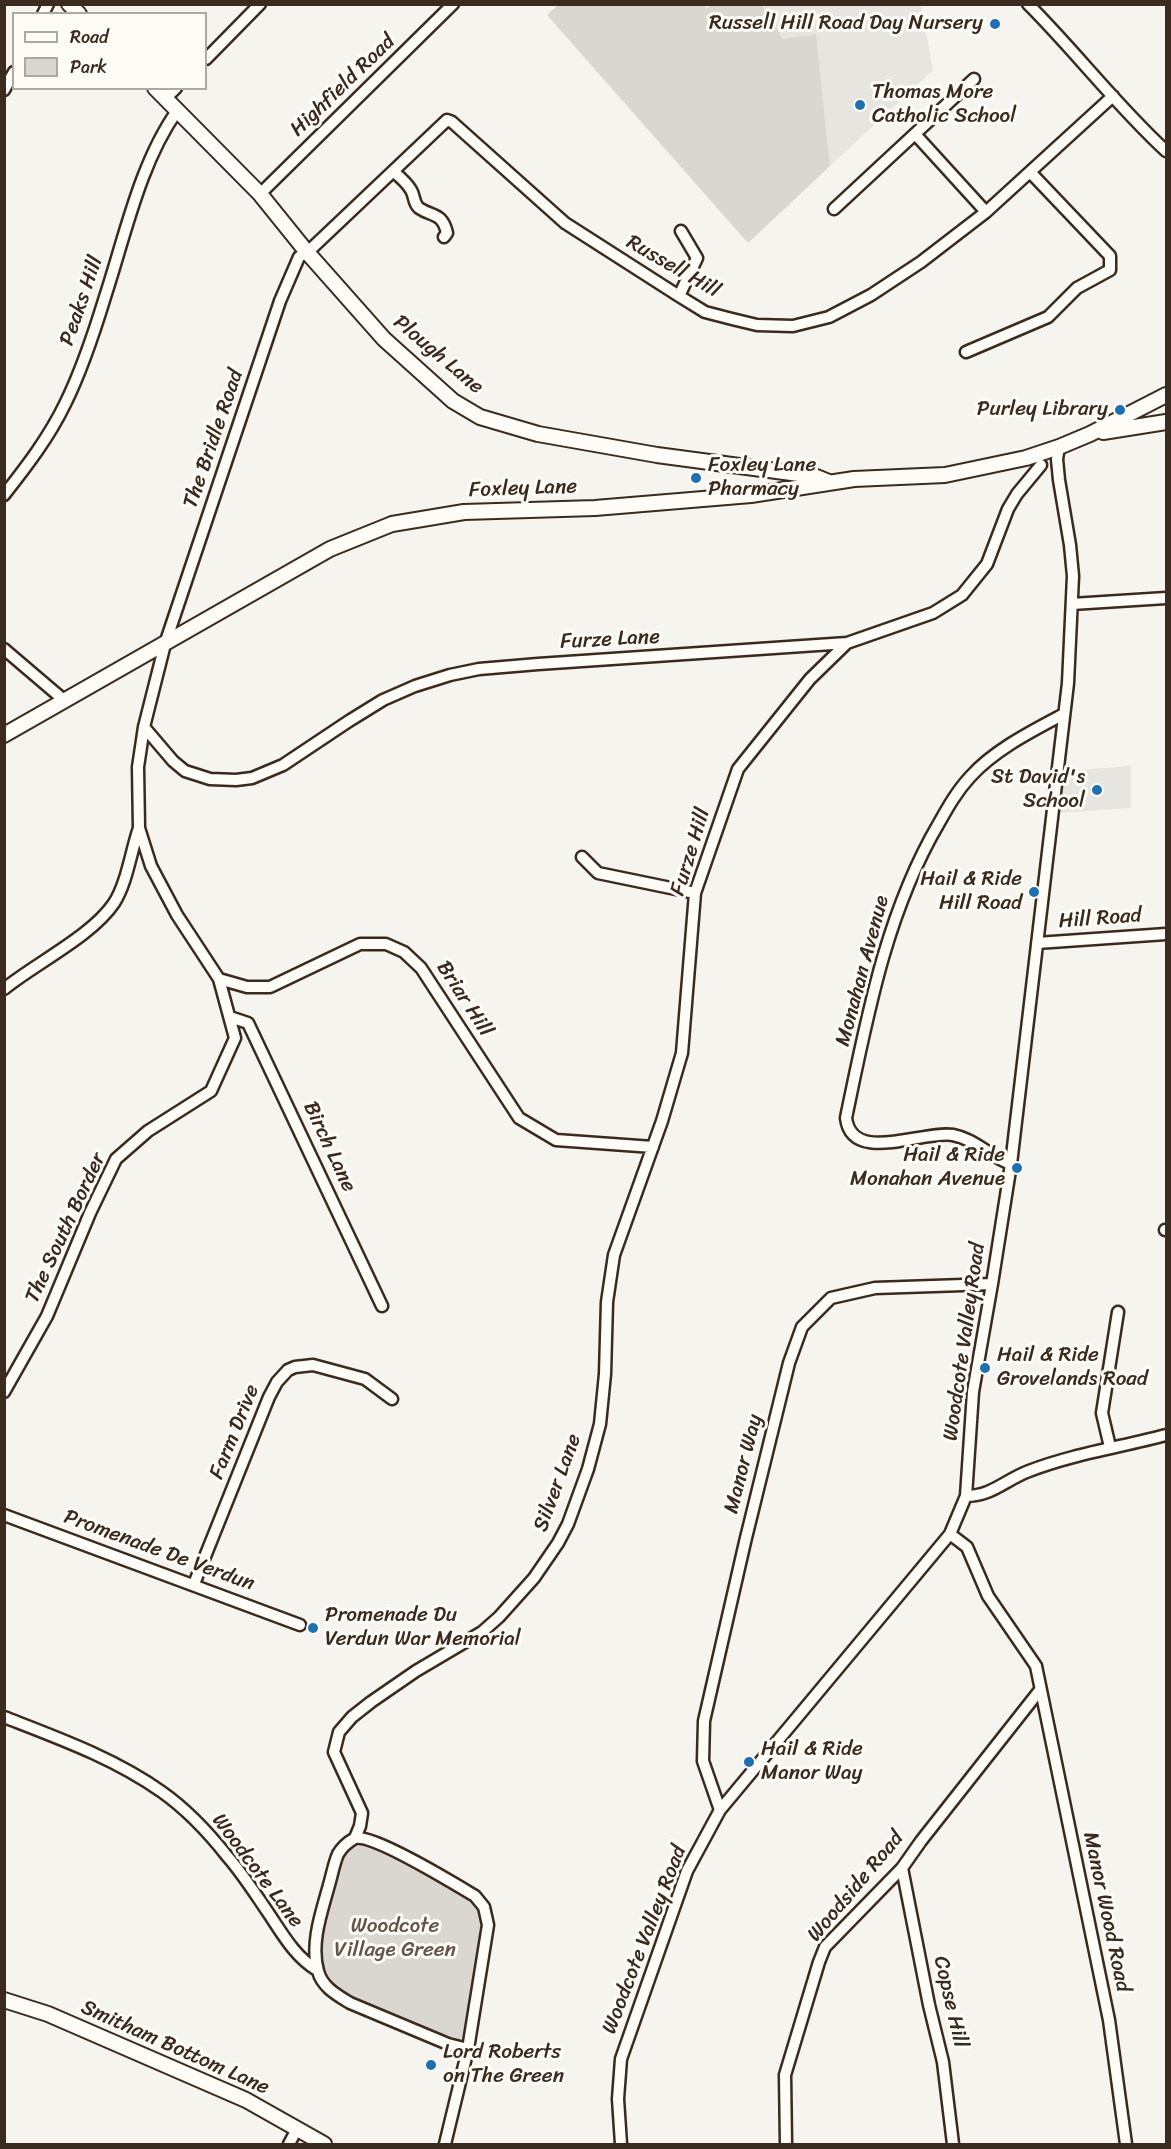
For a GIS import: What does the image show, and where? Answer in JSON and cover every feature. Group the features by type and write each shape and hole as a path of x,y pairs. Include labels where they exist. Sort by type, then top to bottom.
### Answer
{"main road":[{"name":"Plough Lane","path":"171,94 177,111 260,194 306,251 384,339 453,401 480,417 538,434 657,455 814,476 829,482"},
{"path":"1090,434 1167,395"},
{"path":"1090,434 1167,422"},
{"name":"Foxley Lane","path":"4,735 330,549 392,524 464,512 628,505 751,495 882,476 945,475 1026,458 1090,434"},
{"name":"Smitham Bottom Lane","path":"4,2000 48,2014 236,2096 324,2145"}],"street":[{"path":"207,58 260,4"},
{"name":"Highfield Road","path":"260,194 453,4"},
{"path":"1028,4 1146,132 1167,151"},
{"path":"4,90 12,76"},
{"path":"834,209 974,79"},
{"name":"Russell Hill","path":"306,251 394,172 447,120 566,223 705,312 757,325 793,326 829,317 872,295 921,262 986,212 1113,96"},
{"name":"Peaks Hill","path":"4,495 30,462 66,403 98,320 148,162 162,132 177,111"},
{"path":"915,134 986,212"},
{"path":"394,172 412,191 420,209 439,217 447,233 444,237"},
{"path":"966,352 1048,317 1077,288 1110,270 1110,256 1031,172"},
{"path":"679,296 698,258 681,231"},
{"name":"The Bridle Road","path":"165,644 280,301 299,257 306,251"},
{"name":"Woodcote Valley Road","path":"621,2145 618,2099 621,2059 687,1871 720,1810 951,1534 966,1496 973,1392 993,1284 1011,1164 1064,714 1072,604 1072,559 1059,480 1059,447"},
{"path":"1026,458 1053,471 1059,480"},
{"name":"Furze Lane","path":"144,727 173,761 185,771 210,779 236,780 252,778 283,765 383,700 415,686 450,675 479,669 538,664 847,643 933,613 962,595 987,564 1008,509 1017,494 1041,465"},
{"path":"1072,604 1167,598"},
{"name":"Furze Hill","path":"653,1147 682,1053 695,893 738,768 810,679 847,643"},
{"name":"The South Border","path":"4,1392 47,1316 90,1213 116,1159 148,1131 211,1091 235,1038 219,979 177,915 151,866 139,828 138,768 144,727 165,644"},
{"path":"4,649 65,701"},
{"name":"Monahan Avenue","path":"1011,1164 998,1160 963,1138 951,1135 880,1143 866,1142 853,1136 846,1118 891,929 910,878 928,841 958,792 970,777 1005,749 1064,714"},
{"path":"4,989 90,927 114,903 139,828"},
{"path":"582,857 598,873 695,893"},
{"name":"Hill Road","path":"1037,943 1167,934"},
{"name":"Briar Hill","path":"219,979 247,987 270,987 360,944 386,944 404,952 421,968 519,1118 556,1140 653,1147"},
{"name":"Birch Lane","path":"230,1017 248,1023 382,1306"},
{"name":"Silver Lane","path":"355,1838 362,1813 334,1752 339,1732 352,1717 371,1702 416,1671 482,1632 499,1617 534,1578 568,1524 588,1468 600,1424 605,1374 607,1302 614,1255 653,1147"},
{"name":"Manor Way","path":"720,1810 703,1761 704,1721 775,1419 789,1363 802,1327 831,1298 875,1288 993,1284"},
{"path":"1110,1447 1102,1413 1118,1312"},
{"name":"Farm Drive","path":"194,1584 269,1397 281,1375 295,1367 313,1365 365,1379 392,1399"},
{"path":"966,1496 980,1496 1028,1471 1110,1447 1137,1444 1167,1436"},
{"name":"Promenade De Verdun","path":"4,1515 300,1625"},
{"name":"Manor Wood Road","path":"951,1534 967,1547 988,1596 1036,1666 1109,2020 1126,2145"},
{"name":"Woodside Road","path":"786,2145 785,2075 825,1947 902,1868 1040,1690"},
{"name":"Woodcote Lane","path":"4,1717 72,1744 111,1763 146,1782 176,1803 227,1856 299,1957 317,1970 327,1987 336,1995 448,2044 468,2049"},
{"path":"317,1970 317,1932 331,1878 340,1850 355,1838 367,1838 403,1857 475,1896 484,1907 488,1917 487,1936 468,2049 445,2145"},
{"name":"Copse Hill","path":"902,1868 928,2006 943,2062 953,2145"},
{"path":"289,2145 297,2129"}],"shaded area":[{"name":"Thomas More Catholic School","path":"762,5 921,5 933,70 830,166 816,35 783,39"},
{"name":"St David's School","path":"1131,766 1131,808 1059,813 1064,771"}],"green space":[{"path":"704,4 707,8 711,5 762,5 783,39 816,34 830,166 748,243 547,15 558,5"},
{"name":"Woodcote Village Green","path":"363,1845 386,1853 439,1879 468,1897 480,1909 482,1930 465,2036 461,2039 450,2039 437,2035 346,1996 333,1985 325,1971 322,1938 337,1871 346,1853 352,1848"}],"place":[{"name":"Russell Hill Road Day Nursery","path":"995,24"},
{"name":"Thomas More Catholic School","path":"860,105"},
{"name":"Purley Library","path":"1120,410"},
{"name":"Foxley Lane Pharmacy","path":"696,478"},
{"name":"St David's School","path":"1097,790"},
{"name":"Hail & Ride Hill Road","path":"1034,892"},
{"name":"Hail & Ride Monahan Avenue","path":"1017,1168"},
{"name":"Hail & Ride Grovelands Road","path":"985,1368"},
{"name":"Promenade Du Verdun War Memorial","path":"313,1628"},
{"name":"Hail & Ride Manor Way","path":"749,1762"},
{"name":"Lord Roberts on The Green","path":"431,2065"}]}
